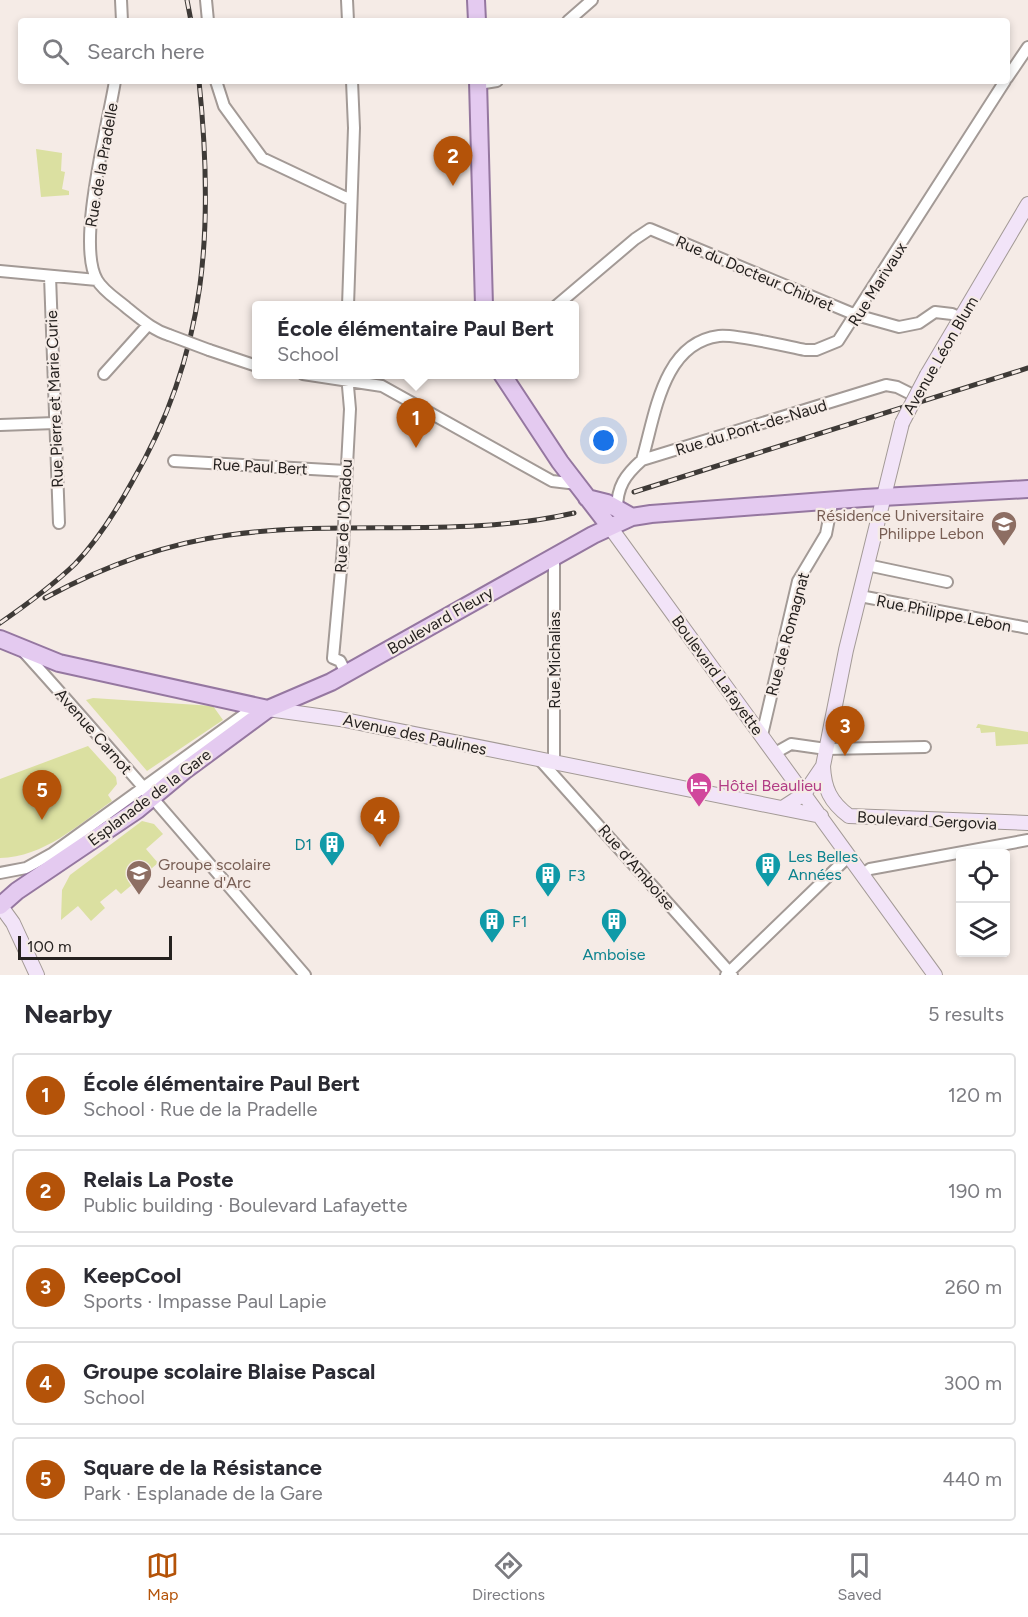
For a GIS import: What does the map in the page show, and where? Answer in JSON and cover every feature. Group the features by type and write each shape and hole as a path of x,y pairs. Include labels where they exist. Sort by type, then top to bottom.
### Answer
{"main road":[{"path":"476,0 477,18"},
{"path":"478,84 484,301"},
{"name":"Avenue Léon Blum","path":"804,794 823,766 867,565 902,423 927,375 1028,204"},
{"name":"Boulevard Lafayette","path":"505,379 587,498 935,975"},
{"path":"587,498 632,517 1028,489"},
{"name":"Boulevard Fleury","path":"264,705 290,701 346,673 632,517"},
{"name":"Avenue des Paulines","path":"11,645 46,659 67,654 264,705 340,718 821,816"},
{"name":"Esplanade de la Gare","path":"0,906 149,792 191,765 264,705"},
{"name":"Boulevard Gergovia","path":"823,766 825,789 831,799 849,816 1028,823"},
{"path":"784,807 804,794"},
{"path":"0,906 13,923 37,975"}],"street":[{"path":"121,0 122,18"},
{"path":"206,0 208,18"},
{"path":"347,0 348,18"},
{"path":"571,18 592,0"},
{"name":"Rue Marivaux","path":"1010,74 1028,47"},
{"name":"Rue de la Pradelle","path":"97,280 89,238 115,84"},
{"path":"217,84 224,106 262,158 351,200"},
{"path":"348,301 354,128 352,84"},
{"name":"Rue Marivaux","path":"642,460 669,371 678,358 690,348 720,336 816,350 838,341 1003,84"},
{"name":"Rue du Docteur Chibret","path":"562,301 650,229 856,315 899,327 919,323 935,312 952,314 960,318"},
{"path":"0,271 97,280 148,325 169,336 252,364"},
{"name":"Rue Pierre et Marie Curie","path":"50,276 59,523"},
{"path":"104,374 148,325"},
{"name":"Rue de l'Oradou","path":"346,673 340,661 333,658 343,548 350,409 347,379"},
{"path":"355,379 382,386 552,481 577,484"},
{"name":"Rue du Pont-de-Naud","path":"642,460 886,386 897,387 915,396"},
{"path":"0,425 55,423"},
{"path":"617,509 617,498 624,479 642,460"},
{"name":"Rue Paul Bert","path":"174,461 346,471"},
{"name":"Rue de Romagnat","path":"762,735 798,581 826,534 832,502"},
{"name":"Rue Michalias","path":"547,761 555,557"},
{"path":"867,565 947,582"},
{"name":"Rue Philippe Lebon","path":"860,596 1028,628"},
{"name":"Avenue Carnot","path":"11,645 149,792 177,828 305,975"},
{"path":"775,753 791,744 825,749 925,747"},
{"name":"Rue d'Amboise","path":"547,761 729,974"},
{"name":"Esplanade de la Gare","path":"0,873 26,868 44,859 149,792"},
{"path":"862,874 870,869 1028,840"},
{"path":"729,974 849,856"},
{"path":"0,891 0,906"}],"green space":[{"path":"36,149 62,153 61,171 65,172 62,189 69,191 69,195 41,197"},
{"path":"93,698 213,706 223,720 147,771 86,700"},
{"path":"978,724 1028,732 1028,744 996,746 995,732 981,733 980,728 976,728"},
{"path":"88,746 116,777 117,784 108,795 112,801 46,846 16,856 0,858 0,779"},
{"path":"142,821 154,824 163,834 146,849 158,863 121,894 116,889 100,902 105,908 91,921 78,906 61,920 62,890 70,875"}],"railway":[{"path":"187,0 190,18"},
{"path":"0,623 66,572 99,535 126,493 157,433 177,385 191,336 200,288 204,238 206,187 199,84"},
{"path":"634,492 1028,368"},
{"path":"45,598 89,576 134,558 181,544 229,535 315,528 488,525 531,521 574,513"}],"place":[{"name":"Relais La Poste","path":"453,186"},
{"name":"École élémentaire Paul Bert","path":"416,448"},
{"name":"Résidence Universitaire Philippe Lebon","path":"1004,547"},
{"name":"KeepCool","path":"845,756"},
{"name":"Hôtel Beaulieu","path":"699,808"},
{"name":"Square de la Résistance","path":"42,820"},
{"name":"Groupe scolaire Blaise Pascal","path":"380,847"},
{"name":"D1","path":"332,867"},
{"name":"Les Belles Années","path":"768,888"},
{"name":"Groupe scolaire Jeanne d'Arc","path":"139,896"},
{"name":"F3","path":"548,898"},
{"name":"F1","path":"492,944"},
{"name":"Amboise","path":"614,944"}]}
